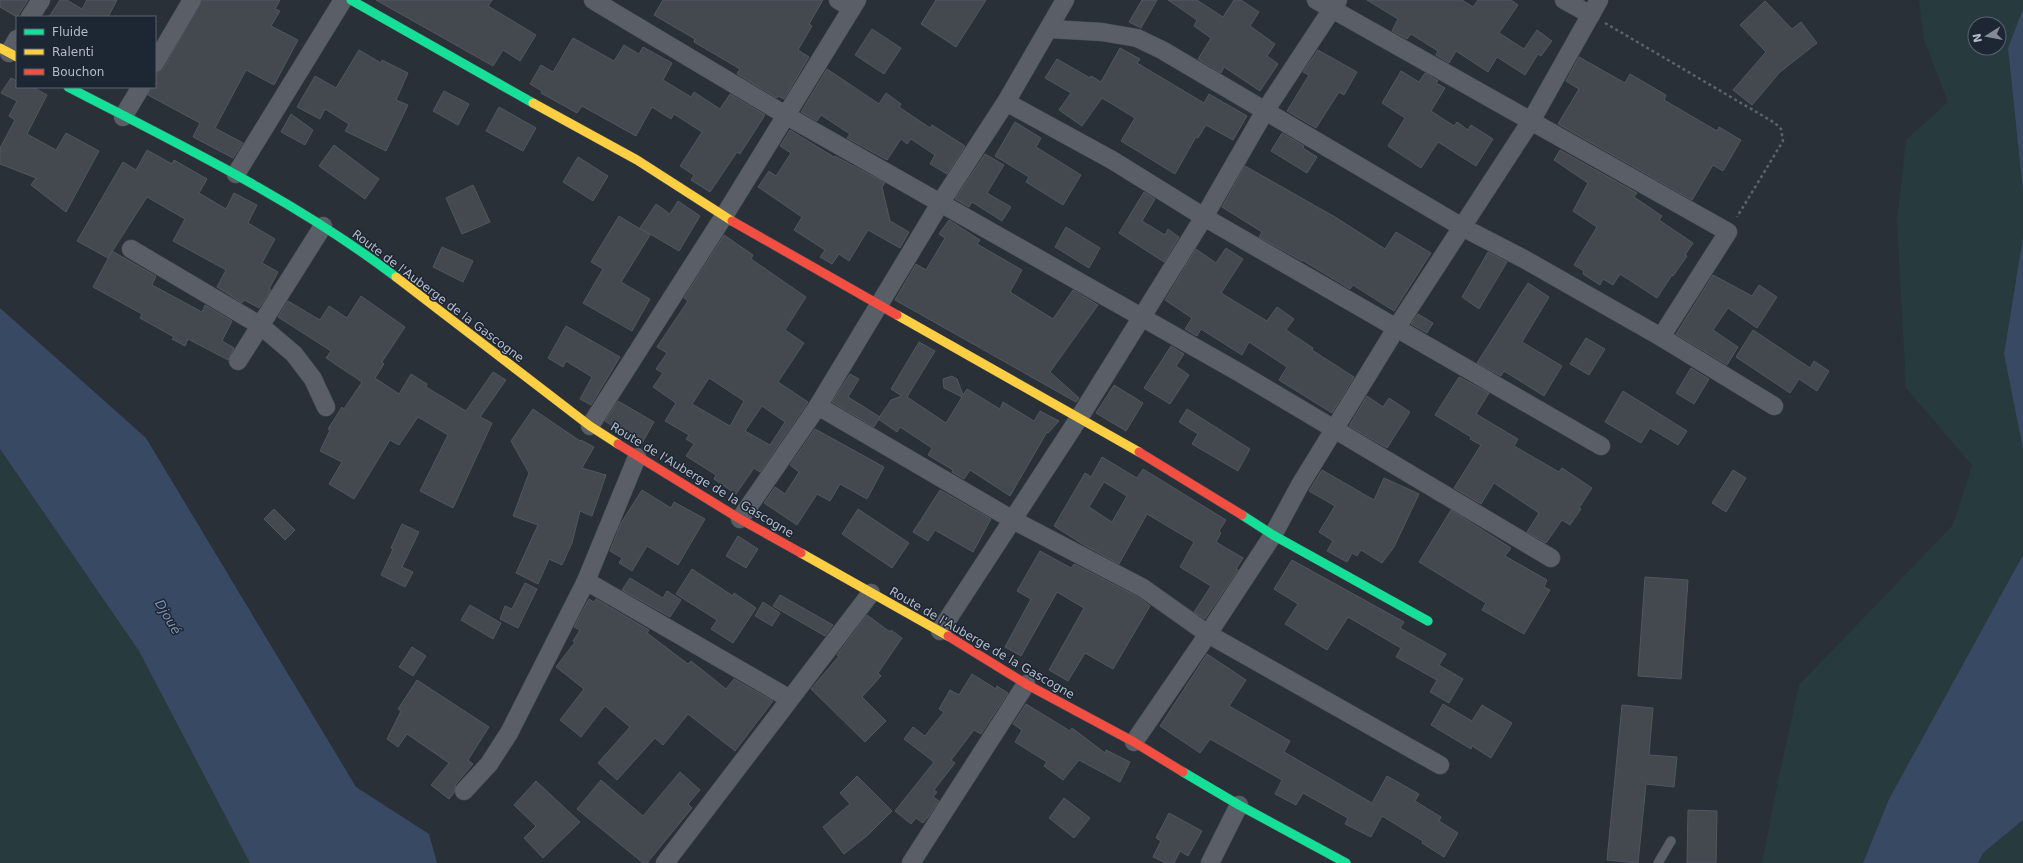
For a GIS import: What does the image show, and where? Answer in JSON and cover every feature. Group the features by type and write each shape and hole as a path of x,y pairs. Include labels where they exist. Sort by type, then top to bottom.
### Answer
{"street":[{"path":"31,16 40,0"},
{"path":"156,61 192,0"},
{"path":"236,174 343,0"},
{"path":"351,0 543,109 638,160 724,216 1178,475 1273,535 1428,621"},
{"path":"593,0 787,116 1240,373 1551,558"},
{"path":"740,519 818,406 880,306 941,202 1006,102 1050,29 1065,0"},
{"path":"1316,0 1335,5 1531,121 1728,232 1661,337"},
{"path":"1134,742 1208,634 1273,535 1334,430 1397,328 1531,121 1595,7 1564,0"},
{"path":"590,426 787,116 849,3"},
{"path":"940,631 1079,418 1204,217 1265,111 1335,5"},
{"path":"1050,29 1102,32 1136,38 1162,50 1462,227 1524,259 1661,337 1774,406"},
{"name":"Route de l'Auberge de la Gascogne","path":"70,88 123,117 236,174 360,250 590,426 636,458 740,519 940,631 1026,684 1134,742 1239,805 1346,863"},
{"path":"123,117 140,88"},
{"path":"1006,102 1112,160 1204,217 1601,446"},
{"path":"238,361 323,226"},
{"path":"131,249 261,326 294,354 313,379 326,407"},
{"path":"818,406 1013,520 1143,588 1208,634 1440,765"},
{"path":"464,791 489,764 509,733 586,581 636,458"},
{"path":"586,581 790,698"},
{"path":"665,863 871,593"},
{"path":"911,863 1026,684"},
{"path":"1210,863 1239,805"}],"lane":[{"path":"1658,863 1671,841"}],"path":[{"path":"1595,7 1775,123 1781,129 1783,141 1728,232"}],"green space":[{"path":"1919,0 2023,0 2023,16 2009,59 2023,192 2023,237 2004,354 2023,449 2023,555 1889,799 1863,863 1762,863 1799,685 1953,525 1972,465 1906,388 1897,222 1906,140 1948,102 1924,40"},
{"path":"0,449 139,651 250,863 0,863"},
{"path":"2023,820 2023,863 1978,863 1983,853"}],"water":[{"path":"2023,9 2023,192 2008,48"},
{"path":"2023,237 2023,449 2004,354"},
{"name":"Djoué","path":"0,308 146,438 356,787 429,834 437,863 250,863 139,651 0,449"},
{"path":"2023,555 2023,820 1983,853 1978,863 1863,863 1889,799"}],"building":[{"path":"0,0 28,0 16,16 0,7"},
{"path":"60,0 67,0 82,9 87,0 117,0 109,16 50,16"},
{"path":"202,0 280,0 275,9 280,11 271,26 298,40 274,85 246,70 215,128 243,143 233,158 193,137 200,123 148,95 151,88 156,88 157,73 164,68"},
{"path":"376,0 492,0 488,6 536,35 520,61 503,50 493,66"},
{"path":"663,0 823,0 809,24 812,26 798,50 809,57 784,99 778,96 777,98 737,74 740,69 694,42 695,39 654,15"},
{"path":"936,0 986,0 956,47 921,24"},
{"path":"1142,0 1157,0 1141,28 1129,22"},
{"path":"1168,0 1197,0 1223,17 1234,0 1241,0 1259,12 1250,26 1275,44 1267,56 1278,64 1260,91 1224,67 1221,73 1198,59 1211,38 1194,26 1197,20"},
{"path":"1367,0 1462,0 1473,7 1478,0 1511,0 1518,5 1499,33 1524,49 1537,30 1552,41 1541,56 1538,54 1525,75 1497,57 1488,72 1456,51 1449,63 1436,55 1438,51 1411,34 1407,39 1392,31 1398,19"},
{"path":"1765,1 1792,29 1801,22 1817,43 1780,72 1752,105 1733,90 1766,52 1740,25"},
{"path":"872,29 901,48 884,74 855,55"},
{"path":"573,38 614,61 624,45 639,54 643,47 672,63 663,80 691,97 694,92 720,109 730,94 765,115 740,154 737,152 710,192 691,180 694,175 680,166 702,132 674,114 671,119 652,107 636,136 582,106 577,113 541,93 542,91 530,84 541,65 553,72"},
{"path":"1120,48 1140,59 1137,63 1204,103 1209,94 1247,116 1233,140 1206,125 1198,138 1196,137 1175,174 1121,141 1135,118 1102,98 1082,126 1059,110 1071,93 1045,78 1057,59 1090,78 1091,76 1101,82"},
{"path":"359,50 381,63 382,60 408,73 396,100 408,105 386,151 345,131 349,124 325,109 320,119 297,107 315,76 336,88"},
{"path":"1318,50 1357,72 1344,95 1339,92 1316,128 1287,111 1309,75 1303,72"},
{"path":"1579,57 1625,83 1630,74 1666,95 1664,100 1717,131 1719,127 1741,140 1723,171 1713,165 1692,200 1558,124 1579,89 1566,81"},
{"path":"827,69 879,104 886,93 901,104 899,107 930,128 932,125 965,146 947,174 930,164 935,155 911,139 907,144 901,139 887,160 847,138 850,134 821,115 817,121 801,112"},
{"path":"1401,71 1419,82 1425,73 1438,81 1436,83 1445,88 1431,111 1454,126 1457,122 1468,130 1471,125 1493,139 1476,166 1438,142 1421,168 1388,146 1405,118 1382,103"},
{"path":"11,78 16,80 16,88 35,88 47,95 27,134 56,150 66,133 99,151 66,212 31,185 36,178 0,164 0,148 15,120 9,116 17,101 1,93"},
{"path":"444,91 469,104 458,125 433,111"},
{"path":"499,107 536,128 523,151 486,131"},
{"path":"291,114 313,130 305,145 281,132"},
{"path":"1015,122 1041,138 1036,147 1081,175 1063,205 1026,182 1029,177 995,156"},
{"path":"790,130 834,157 835,156 885,183 882,187 890,221 909,232 900,248 868,230 849,261 839,254 832,264 820,257 825,250 794,230 802,217 758,187 769,171 776,176 791,153 780,146"},
{"path":"1282,133 1304,146 1303,148 1317,157 1307,173 1271,151"},
{"path":"334,145 379,179 365,199 319,166"},
{"path":"147,150 172,164 174,160 207,179 199,193 226,209 234,193 257,205 248,223 275,239 262,263 278,272 269,289 271,290 259,308 244,300 242,303 217,287 226,270 173,241 185,219 147,197 108,258 77,241 123,162 136,170"},
{"path":"1560,150 1637,193 1634,197 1662,216 1659,220 1693,243 1685,255 1687,256 1657,298 1620,274 1613,285 1603,279 1600,285 1583,274 1584,271 1574,265 1597,227 1573,211 1588,183 1554,160"},
{"path":"985,154 1004,165 987,193 1011,207 1002,221 972,202 969,207 955,199"},
{"path":"578,157 608,176 593,201 563,182"},
{"path":"1245,166 1335,217 1385,249 1396,232 1431,253 1394,311 1353,285 1350,289 1302,260 1259,237 1262,232 1222,207"},
{"path":"473,185 490,222 462,234 446,198"},
{"path":"1144,192 1155,199 1142,221 1165,235 1168,229 1179,237 1164,262 1119,233"},
{"path":"678,201 700,216 679,251 640,228 656,204 670,214"},
{"path":"619,216 650,235 621,282 650,299 632,331 583,303 603,269 591,262"},
{"path":"949,220 980,240 977,244 1022,270 1010,292 1053,319 1073,290 1098,305 1050,372 1079,398 1076,402 895,300 916,264 926,270 945,238 939,234"},
{"path":"1066,227 1100,248 1089,268 1055,247"},
{"path":"724,235 753,255 751,259 806,297 785,330 804,343 778,382 808,402 760,472 754,468 736,494 714,479 716,475 686,456 694,444 686,439 689,435 665,421 676,403 653,387 663,373 656,369 667,353 657,347 688,301 684,298","holes":["709,378 744,401 730,426 692,404","762,406 785,422 770,445 745,431"]},
{"path":"442,247 473,261 463,282 433,267"},
{"path":"1226,248 1243,259 1221,293 1267,321 1277,307 1294,319 1286,330 1313,348 1312,350 1354,377 1332,413 1279,380 1287,367 1249,342 1242,355 1201,329 1197,336 1185,329 1192,318 1165,300 1196,249 1216,263"},
{"path":"112,251 156,276 152,285 202,312 205,305 232,321 222,341 234,348 228,360 188,339 185,346 172,339 174,337 140,318 142,314 93,287"},
{"path":"1488,252 1507,262 1479,309 1462,297"},
{"path":"1713,275 1752,296 1759,285 1777,297 1757,328 1728,308 1713,330 1738,347 1727,365 1676,334"},
{"path":"1528,283 1549,297 1522,342 1562,366 1544,396 1504,371 1501,376 1477,363"},
{"path":"361,296 405,327 382,362 384,364 375,378 399,394 411,374 427,384 426,387 466,411 493,372 506,380 480,417 492,423 453,508 420,491 448,435 418,417 399,445 390,440 354,499 329,484 342,462 320,451 330,430 328,429 342,407 344,409 362,382 326,358 331,351 278,317 288,301 320,320 329,306 347,318"},
{"path":"1418,314 1433,323 1427,333 1411,324"},
{"path":"566,326 620,357 591,405 580,399 592,377 566,361 563,367 548,358"},
{"path":"1753,330 1810,368 1814,361 1829,371 1817,391 1799,379 1790,393 1736,357"},
{"path":"1586,338 1605,349 1589,375 1570,364"},
{"path":"919,342 935,351 907,397 946,423 962,397 944,388 943,379 952,376 957,379 963,395 967,389 1000,409 1003,402 1034,421 1040,411 1059,421 1048,433 1047,432 1010,496 970,470 964,479 952,472 953,470 928,455 932,448 900,427 897,432 878,419 891,400 902,396 891,389"},
{"path":"1171,346 1184,354 1176,366 1189,375 1170,404 1144,388"},
{"path":"1691,368 1709,379 1694,404 1676,393"},
{"path":"850,374 859,379 848,397 880,417 874,427 832,402"},
{"path":"1459,377 1489,393 1476,414 1518,439 1514,446 1559,472 1562,468 1592,488 1579,508 1581,509 1570,525 1562,520 1546,543 1527,532 1539,513 1494,483 1481,504 1454,488 1481,445 1470,439 1471,437 1435,415"},
{"path":"1114,385 1143,403 1126,431 1096,413"},
{"path":"1623,391 1687,431 1678,445 1650,428 1641,443 1605,422"},
{"path":"1367,396 1383,407 1389,398 1410,412 1387,448 1349,426"},
{"path":"618,401 654,422 641,445 605,421"},
{"path":"533,409 580,441 581,440 594,447 582,468 606,475 592,516 580,511 572,543 562,565 549,559 538,584 516,573 538,525 513,516 529,473 511,441"},
{"path":"1187,409 1250,449 1238,471 1192,444 1198,434 1179,422"},
{"path":"815,429 884,467 867,499 840,484 830,501 817,494 797,525 764,503 775,487 785,494 799,472 790,465"},
{"path":"1102,457 1137,478 1143,469 1226,520 1219,531 1221,533 1216,542 1243,558 1236,569 1238,570 1205,619 1194,612 1211,586 1180,567 1194,542 1147,514 1119,564 1084,545 1054,526 1085,473 1091,477","holes":["1104,482 1127,496 1112,522 1089,507"]},
{"path":"1322,470 1374,500 1384,478 1419,494 1394,547 1382,563 1361,550 1357,556 1352,553 1347,562 1327,551 1333,541 1319,532 1335,506 1309,491"},
{"path":"1733,470 1746,478 1726,512 1712,503"},
{"path":"642,490 671,508 674,502 705,519 678,565 647,546 632,571 619,563 622,558 610,551 621,523"},
{"path":"940,490 991,519 973,552 935,530 928,541 913,532"},
{"path":"274,509 295,530 285,540 264,519"},
{"path":"858,509 909,543 892,568 842,534"},
{"path":"1451,510 1511,548 1505,556 1547,580 1544,587 1550,590 1524,634 1482,610 1486,603 1419,562"},
{"path":"402,524 419,532 402,567 413,572 405,587 381,575"},
{"path":"738,536 758,549 746,568 726,556"},
{"path":"1040,551 1071,568 1074,564 1138,597 1150,606 1113,669 1085,653 1068,681 1049,670 1084,608 1057,592 1021,656 1005,647 1031,599 1017,591"},
{"path":"1292,560 1404,622 1400,628 1446,654 1439,665 1463,679 1449,703 1430,692 1437,680 1396,657 1401,648 1348,617 1327,650 1285,624 1298,604 1274,589"},
{"path":"692,569 733,596 734,593 756,608 733,643 711,629 717,620 676,594"},
{"path":"1645,577 1688,580 1681,679 1638,676"},
{"path":"630,578 663,598 667,591 681,600 670,617 622,590"},
{"path":"525,583 537,589 518,628 500,619 505,606 512,609"},
{"path":"780,595 833,625 825,636 773,606"},
{"path":"589,599 594,602 596,599 649,630 647,633 688,664 691,661 726,689 734,679 773,701 735,751 688,714 663,745 655,738 617,780 598,763 630,727 605,706 581,737 560,720 584,689 556,667 575,642 573,641 580,630 574,627"},
{"path":"763,602 780,613 772,626 755,616"},
{"path":"470,605 501,623 493,639 461,620"},
{"path":"867,615 890,632 891,630 902,638 878,673 881,676 862,697 886,721 865,742 811,689 839,656 837,655"},
{"path":"412,647 426,656 413,676 399,667"},
{"path":"1207,654 1246,680 1229,706 1290,741 1284,752 1372,803 1387,776 1419,794 1415,801 1441,817 1439,821 1458,833 1444,857 1422,843 1423,841 1382,816 1371,837 1345,824 1348,818 1303,793 1296,805 1275,794 1282,780 1210,739 1200,753 1160,726"},
{"path":"972,674 996,689 997,686 1008,693 981,734 974,730 951,760 955,763 934,790 937,792 933,797 939,801 928,817 923,823 916,818 911,824 895,811 934,762 904,739 913,727 925,736 944,712 939,709 950,690 959,695"},
{"path":"417,680 489,727 468,760 473,764 456,784 454,793 449,799 431,785 449,763 407,734 398,747 387,739 401,711 398,709"},
{"path":"1026,704 1070,731 1072,728 1105,753 1106,750 1130,762 1120,782 1079,760 1063,780 1044,766 1047,762 1015,742 1022,730 1013,724"},
{"path":"1443,704 1472,721 1482,705 1512,723 1491,758 1472,746 1471,749 1431,725"},
{"path":"1622,705 1653,708 1649,755 1677,757 1674,787 1646,784 1638,863 1607,860"},
{"path":"680,772 700,790 688,804 692,808 647,863 643,863 577,809 601,780 643,816"},
{"path":"857,776 892,811 868,835 844,854 823,827 850,804 840,793"},
{"path":"536,781 580,822 543,858 524,838 536,826 514,805"},
{"path":"1064,798 1090,818 1074,838 1049,818"},
{"path":"1688,810 1717,811 1716,863 1687,863"},
{"path":"1169,813 1202,831 1188,856 1180,851 1174,863 1166,863 1153,857 1161,841 1156,838"}],"traffic: fast":[{"path":"351,0 533,103"},
{"path":"70,88 194,152 277,198 358,249 396,277"},
{"path":"1242,515 1273,535 1428,621"},
{"path":"1183,772 1239,805 1346,863"}],"traffic: slow":[{"path":"0,48 16,56"},
{"path":"533,103 637,160 732,221"},
{"path":"396,277 590,426 618,444"},
{"path":"897,315 1139,452"},
{"path":"801,553 948,636"}],"traffic: jam":[{"path":"732,221 897,315"},
{"path":"618,444 740,519 801,553"},
{"path":"1139,452 1242,515"},
{"path":"948,636 1026,684 1134,742 1183,772"}]}
